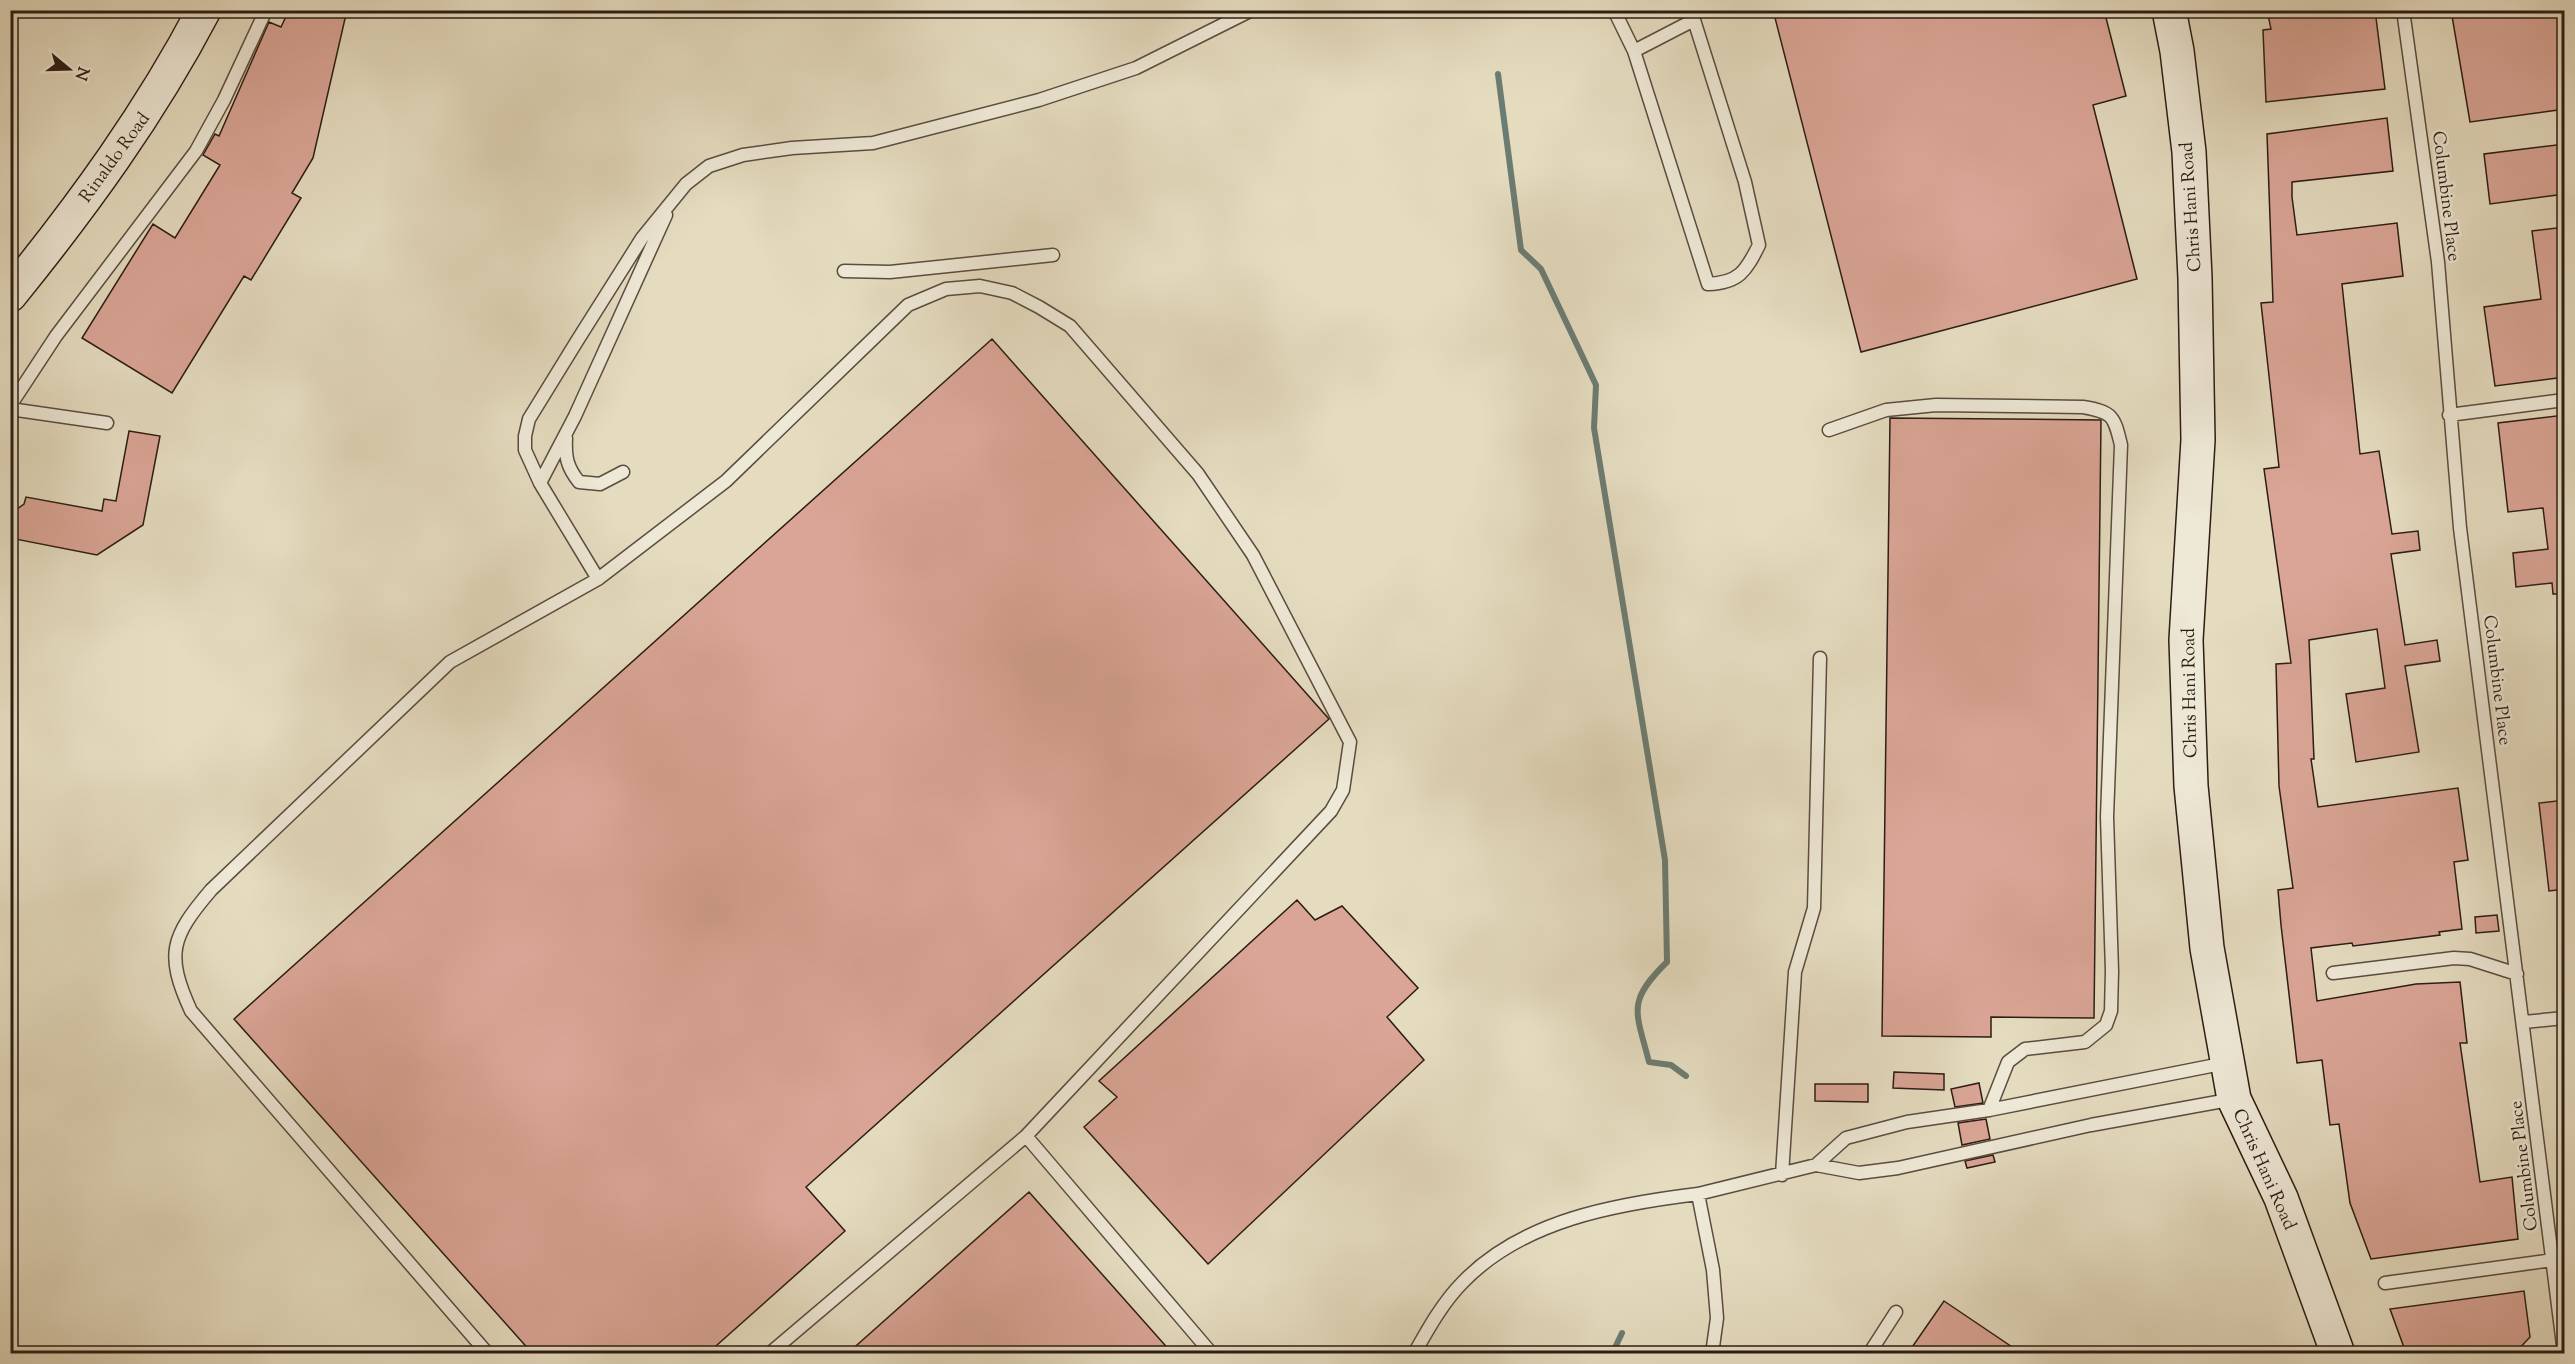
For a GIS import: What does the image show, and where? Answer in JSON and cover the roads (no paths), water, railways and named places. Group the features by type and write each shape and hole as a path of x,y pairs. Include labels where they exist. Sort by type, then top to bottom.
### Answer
{"street":[{"name":"Rinaldo Road","path":"10,296 120,151 167,78 204,10"},
{"name":"Chris Hani Road","path":"2169,10 2177,51 2188,152 2199,380 2198,440 2186,640 2191,786 2207,948 2234,1099 2281,1198 2338,1353"}],"lane":[{"path":"107,423 10,408 56,336 91,293 196,151 224,100 266,10"},
{"path":"598,579 540,483 525,450 529,419 642,238 674,198 709,166 743,155 782,149 873,143 1039,100 1136,68 1252,10"},
{"path":"1614,10 1634,51 1708,284 1724,284 1740,276 1759,245 1745,183 1693,15 1634,51"},
{"name":"Columbine Place","path":"2403,10 2438,262 2460,528 2565,1353"},
{"path":"540,483 567,432 674,198"},
{"path":"844,271 890,272 1053,255"},
{"path":"488,1353 191,1011 176,978 176,946 188,917 211,890 450,662 598,579 726,481 908,305 946,289 980,286 1012,293 1070,326 1198,474 1253,555 1350,742 1344,790 1331,811 1026,1136 770,1353"},
{"path":"2449,416 2565,400"},
{"path":"1829,430 1886,410 1936,405 2083,407 2103,411 2115,420 2121,445 2107,817 2112,971 2111,1011 2106,1025 2085,1042 2025,1049 2008,1062 1989,1110"},
{"path":"567,432 565,456 569,469 579,482 600,484 623,472"},
{"path":"1782,1175 1795,972 1814,908 1820,658"},
{"path":"2333,973 2454,958 2470,959 2517,974"},
{"path":"2524,1022 2565,1018"},
{"path":"1414,1353 1463,1282 1509,1246 1582,1214 1648,1200 1698,1194 1782,1175 1816,1165 1846,1138 1907,1122 1989,1110 2227,1062"},
{"path":"1816,1165 1859,1173 1898,1168 2091,1125 2234,1099"},
{"path":"1026,1136 1212,1353"},
{"path":"1698,1194 1713,1270 1717,1318 1712,1353"},
{"path":"2385,1282 2553,1260"},
{"path":"1869,1353 1896,1312"}],"waterway":[{"path":"1498,74 1521,250 1541,269 1596,385 1594,428 1665,860 1667,962 1645,987 1640,998 1638,1018 1649,1062 1671,1065 1686,1076"},
{"path":"1612,1354 1622,1333"}]}
